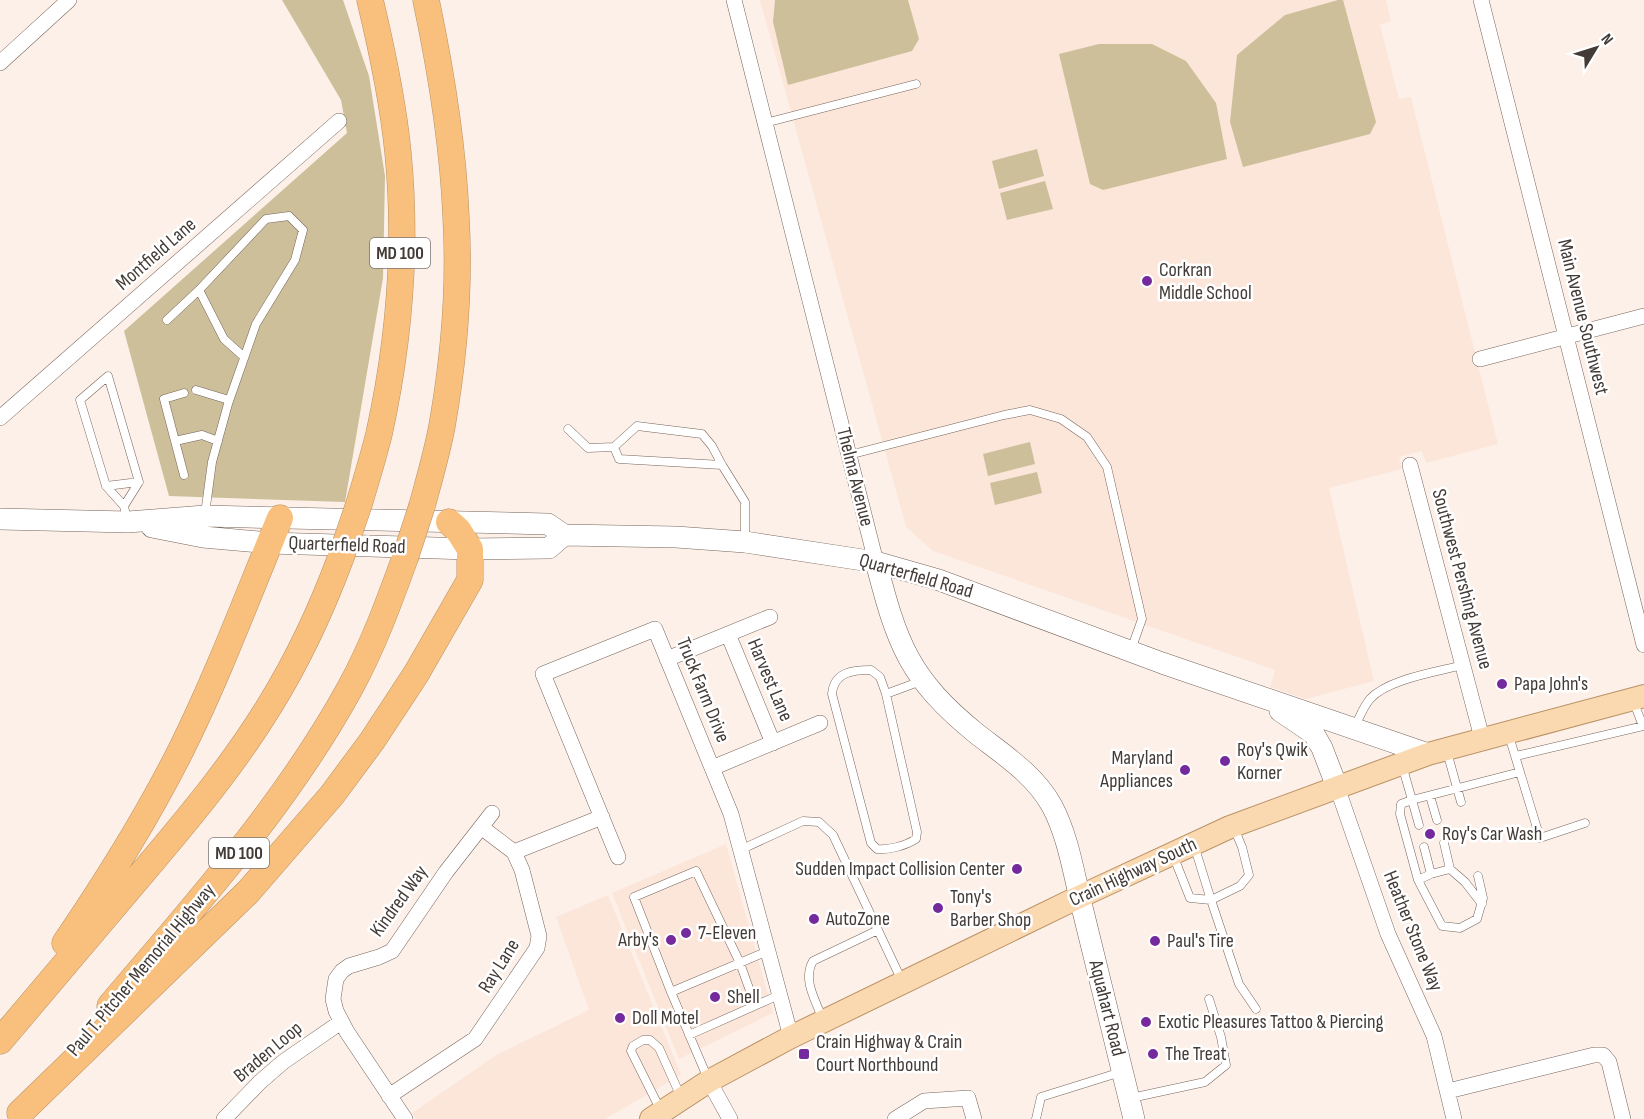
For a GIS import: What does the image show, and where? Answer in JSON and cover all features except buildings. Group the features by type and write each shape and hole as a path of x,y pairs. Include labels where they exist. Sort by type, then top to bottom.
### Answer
{"highway":[{"name":"MD 100","path":"0,1041 196,809 236,757 271,704 302,647 326,598 341,557 379,434 392,359 399,294 401,216 398,153 386,69 370,0"},
{"name":"Paul T. Pitcher Memorial Highway","path":"18,1116 241,851 283,796 352,686 379,627 405,558 422,506 442,428 456,297 456,218 450,146 437,55 426,0"},
{"path":"0,1029 80,921 115,868 162,787 198,715 280,518"},
{"path":"18,1116 242,899 332,795 372,741 417,674 470,580 470,549 458,530 449,522"}],"main road":[{"name":"Quarterfield Road","path":"126,514 203,537 269,543 470,549 549,548 564,535"},
{"name":"Quarterfield Road","path":"0,519 126,514 548,524 564,535 676,537 745,542 876,562 921,574 1251,694 1354,728 1437,751"},
{"name":"Thelma Avenue","path":"876,562 898,639 907,658 922,681 942,704 1012,760 1043,793 1062,828 1080,897"},
{"name":"Quarterfield Road","path":"1251,694 1314,734 1322,747 1337,787"},
{"name":"Crain Highway South","path":"656,1116 709,1082 791,1037 1080,897 1233,826 1437,751 1638,698"},
{"name":"Aquahart Road","path":"1080,897 1132,1109"}],"street":[{"path":"0,63 69,0"},
{"name":"Thelma Avenue","path":"734,0 876,562"},
{"name":"Main Avenue Southwest","path":"1481,0 1644,645"},
{"name":"Montfield Lane","path":"0,418 339,121"},
{"path":"1480,359 1644,316"},
{"name":"Southwest Pershing Avenue","path":"1410,465 1482,738"},
{"path":"667,659 770,617"},
{"name":"Truck Farm Drive","path":"618,857 543,674 655,629 731,814 791,1037"},
{"name":"Harvest Lane","path":"728,634 773,743"},
{"path":"712,768 820,723"},
{"name":"Heather Stone Way","path":"1337,787 1388,934 1434,1036 1454,1119"},
{"name":"Kindred Way","path":"405,1119 341,1022 333,999 336,979 349,966 392,951 427,898 492,813"},
{"path":"481,827 514,852 602,817"},
{"name":"Ray Lane","path":"389,1095 475,1039 537,948 539,936 522,870 514,852"},
{"name":"Braden Loop","path":"224,1119 284,1062 341,1022"},
{"path":"1448,1091 1594,1055 1603,1055 1609,1062 1623,1119"},
{"path":"709,1082 730,1119"},
{"path":"895,1119 924,1101 968,1098 974,1119"}],"lane":[{"path":"765,123 916,84"},
{"path":"167,320 199,290 266,219 289,216 303,230 295,260 256,324 229,400 212,462 205,516"},
{"path":"199,290 224,339 244,357"},
{"path":"108,376 139,482 126,514 106,486 80,400 108,376"},
{"path":"196,390 229,400"},
{"path":"184,393 164,399 184,475"},
{"path":"849,455 1030,410 1061,419 1087,437 1107,467 1142,619 1131,651"},
{"path":"568,429 588,448 614,447 637,426 702,434 712,446 745,502 745,542"},
{"path":"175,441 202,435 218,441"},
{"path":"614,447 619,459 722,465"},
{"path":"106,486 139,482"},
{"path":"1354,728 1368,701 1375,694 1395,683 1463,665"},
{"path":"855,670 871,670 880,677 886,694 917,832 916,839 910,843 885,850 877,849 871,843 832,694 833,684 838,678 855,670"},
{"path":"886,694 922,681"},
{"path":"1516,756 1644,726 1638,698"},
{"path":"1508,732 1540,838 1585,823"},
{"path":"1437,751 1457,788 1461,802"},
{"path":"1402,763 1419,825"},
{"path":"1478,876 1483,898 1477,919 1460,927 1442,926 1418,880 1400,814 1401,804 1520,772"},
{"path":"1430,796 1437,820"},
{"path":"740,850 803,821 819,822 832,835 902,983"},
{"path":"1172,854 1191,898 1211,900 1240,886 1249,875 1242,847 1233,826"},
{"path":"1444,843 1450,869 1465,882 1482,904"},
{"path":"1194,844 1239,984 1256,1010"},
{"path":"1424,848 1431,874"},
{"path":"1418,880 1450,869"},
{"path":"709,1082 634,897 696,871 740,963 755,1005"},
{"path":"824,1021 809,982 809,969 813,961 878,930"},
{"path":"671,992 768,951"},
{"path":"689,1035 779,995"},
{"path":"1132,1109 1205,1082 1226,1065 1221,1036 1209,999"},
{"path":"656,1116 631,1051 633,1046 643,1040 650,1040 658,1048 682,1099"},
{"path":"1036,1119 1041,1097 1122,1072"}],"shaded area":[{"path":"282,0 343,0 369,76 385,176 383,278 345,502 169,496 124,331 347,133 341,100"},
{"name":"Corkran Middle School","path":"760,0 1386,0 1391,21 1380,25 1399,99 1411,97 1498,444 1426,463 1422,451 1399,457 1402,469 1329,488 1374,681 1306,699 1270,687 1275,670 933,551 906,527"},
{"path":"775,0 908,0 919,39 912,51 788,85 773,22"},
{"path":"1343,0 1376,122 1370,134 1243,167 1230,122 1237,55 1285,15"},
{"path":"1099,44 1152,44 1186,61 1216,103 1227,159 1103,190 1090,184 1059,54"},
{"path":"1037,149 1044,176 999,189 992,161"},
{"path":"1045,181 1053,209 1007,220 1000,193"},
{"path":"1030,442 1035,464 988,476 983,454"},
{"path":"1037,472 1042,493 995,505 990,483"},
{"path":"726,844 773,1013 679,1059 612,893"},
{"path":"608,895 681,1075 605,1119 416,1119 412,1113 498,1054 589,1010 556,917"}],"place":[{"name":"Corkran Middle School","path":"1147,281"},
{"name":"Papa John's","path":"1502,684"},
{"name":"Roy's Qwik Korner","path":"1225,761"},
{"name":"Maryland Appliances","path":"1185,770"},
{"name":"Roy's Car Wash","path":"1430,834"},
{"name":"Sudden Impact Collision Center","path":"1017,869"},
{"name":"Tony's Barber Shop","path":"938,908"},
{"name":"AutoZone","path":"814,919"},
{"name":"7-Eleven","path":"686,933"},
{"name":"Arby's","path":"671,940"},
{"name":"Paul's Tire","path":"1155,941"},
{"name":"Shell","path":"715,997"},
{"name":"Doll Motel","path":"620,1018"},
{"name":"Exotic Pleasures Tattoo & Piercing","path":"1146,1022"},
{"name":"Crain Highway & Crain Court Northbound","path":"804,1054"},
{"name":"The Treat","path":"1153,1054"}]}
